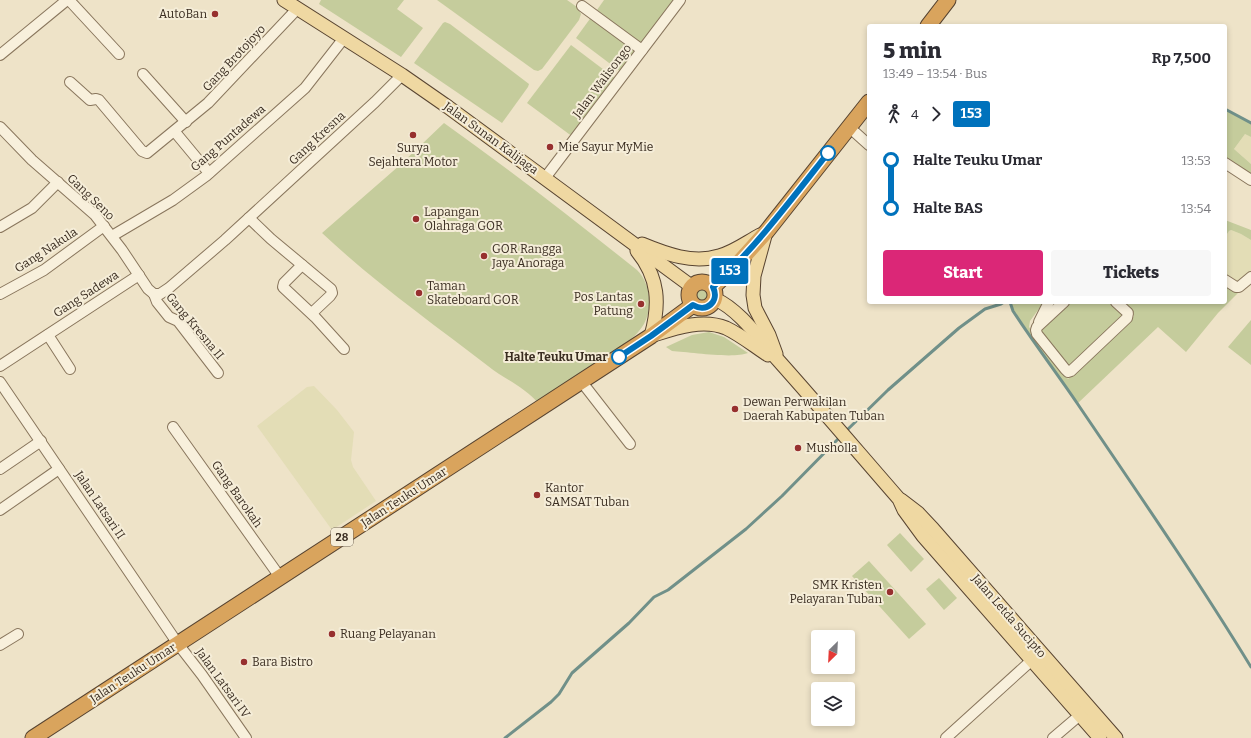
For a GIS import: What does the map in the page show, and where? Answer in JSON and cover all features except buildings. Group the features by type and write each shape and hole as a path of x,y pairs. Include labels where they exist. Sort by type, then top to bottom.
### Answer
{"highway":[{"path":"930,24 948,0"},
{"path":"714,293 710,284 702,281 691,286 688,294 693,305 701,308 709,306 714,293 767,231 867,104"},
{"name":"Jalan Teuku Umar","path":"33,738 651,336 693,305"}],"main road":[{"name":"Jalan Sunan Kalijaga","path":"284,0 402,75 454,111 691,286"},
{"path":"625,238 674,256 699,259 720,256 730,252 767,231"},
{"path":"767,231 754,276 753,295 756,308 779,361"},
{"path":"625,238 644,261 652,274 657,308 651,336 685,326 709,324 732,331 779,361"},
{"name":"Jalan Letda Sucipto","path":"714,293 737,314 858,451 899,499 904,510 923,536 1100,738"},
{"name":"Jalan Letda Sucipto","path":"899,499 912,507 929,524 1116,738"}],"street":[{"path":"0,55 68,0 119,54"},
{"name":"Jalan Walisongo","path":"545,178 680,0"},
{"path":"582,6 642,50"},
{"name":"Gang Brotojoyo","path":"70,82 90,100 99,100 143,152 146,153 198,113 298,8"},
{"name":"Gang Puntadewa","path":"112,236 173,200 208,173 305,88 344,38"},
{"path":"143,74 186,122"},
{"name":"Gang Kresna","path":"154,294 159,294 169,288 212,252 375,102 402,75"},
{"name":"Gang Seno","path":"0,127 32,160 91,211 112,236 148,289 154,294"},
{"path":"849,127 867,143"},
{"path":"175,132 208,173"},
{"path":"1227,164 1251,180"},
{"path":"0,227 32,208 58,182"},
{"path":"249,218 271,239 332,290 330,296 312,314"},
{"name":"Gang Nakula","path":"0,294 44,270 104,226"},
{"path":"302,265 282,286 312,314 344,349"},
{"name":"Gang Sadewa","path":"0,366 139,275"},
{"path":"1227,281 1236,287 1239,287 1251,277"},
{"name":"Gang Kresna II","path":"154,294 157,302 171,318 178,322 218,373"},
{"path":"1048,304 1037,327 1037,334 1064,369 1068,372 1070,372 1127,318 1128,313 1118,304"},
{"path":"1037,327 1062,304"},
{"path":"48,335 70,369"},
{"path":"581,381 630,444"},
{"name":"Jalan Latsari II","path":"1,387 40,441 178,644"},
{"name":"Gang Barokah","path":"173,427 280,577"},
{"path":"0,469 40,441"},
{"path":"0,510 59,469"},
{"path":"0,645 18,634"},
{"name":"Jalan Latsari IV","path":"178,644 202,675 246,738"},
{"path":"946,738 1032,660"},
{"path":"1053,738 1080,715"}],"shaded area":[{"path":"1245,134 1251,137 1251,164 1234,149"},
{"path":"1231,230 1241,234 1251,240 1251,274 1241,284 1227,278 1227,234"},
{"path":"314,386 337,410 354,432 351,460 353,467 376,501 332,530 257,426 307,387"}],"green space":[{"path":"321,0 404,0 397,9 423,28 401,57 319,4"},
{"path":"437,0 567,0 577,7 581,14 579,20 542,69 538,71 534,70"},
{"path":"604,0 675,0 642,44 597,10"},
{"path":"592,16 638,50 621,72 576,38"},
{"path":"445,22 450,24 529,84 502,123 414,63"},
{"path":"571,45 616,79 573,137 527,103"},
{"path":"1227,110 1251,123 1251,137 1245,134 1234,149 1251,164 1251,176 1227,159"},
{"name":"GOR Rangga Jaya Anoraga","path":"444,123 542,195 637,270 645,281 649,296 649,310 644,324 635,336 623,346 539,404 521,388 494,371 403,301 341,251 322,233 400,165"},
{"path":"1227,221 1251,230 1251,240 1241,234 1231,230 1227,234"},
{"path":"702,286 708,289 711,295 708,301 702,304 696,301 693,295 696,289"},
{"path":"1227,286 1238,293 1227,304"},
{"path":"1011,304 1043,304 1030,321 1029,327 1068,379 1134,316 1122,304 1227,304 1186,352 1158,327 1077,404 1013,311"},
{"path":"1068,304 1112,304 1124,316 1068,369 1039,331"},
{"path":"1251,320 1251,365 1228,347"},
{"path":"709,332 724,337 748,353 741,355 711,355 672,351 666,347 692,335"},
{"path":"900,533 924,559 911,572 887,545"},
{"path":"869,561 926,624 909,639 852,576"},
{"path":"939,578 957,598 944,610 926,589"}],"waterway":[{"path":"1227,110 1251,123"},
{"path":"845,432 888,390 959,328 985,309 1001,304"},
{"path":"1011,304 1013,311 1021,323 1166,534 1251,667"},
{"path":"505,738 551,702 559,694 572,673 629,623 654,597 668,590 746,529 782,496 841,436"}],"bus line":[{"name":"153","path":"619,357 651,336 693,305 696,307 705,308 713,303 715,299 715,291 713,287 739,262 767,231 828,153"}],"place":[{"name":"AutoBan","path":"215,14"},
{"name":"Surya Sejahtera Motor","path":"413,135"},
{"name":"Mie Sayur MyMie","path":"550,147"},
{"name":"Lapangan Olahraga GOR","path":"416,219"},
{"name":"GOR Rangga Jaya Anoraga","path":"484,256"},
{"name":"Taman Skateboard GOR","path":"419,293"},
{"name":"Pos Lantas Patung","path":"641,304"},
{"name":"Halte Teuku Umar","path":"619,357"},
{"name":"Dewan Perwakilan Daerah Kabupaten Tuban","path":"735,409"},
{"name":"Musholla","path":"798,448"},
{"name":"Kantor SAMSAT Tuban","path":"537,495"},
{"name":"SMK Kristen Pelayaran Tuban","path":"890,592"},
{"name":"Ruang Pelayanan","path":"332,634"},
{"name":"Bara Bistro","path":"244,662"}]}
